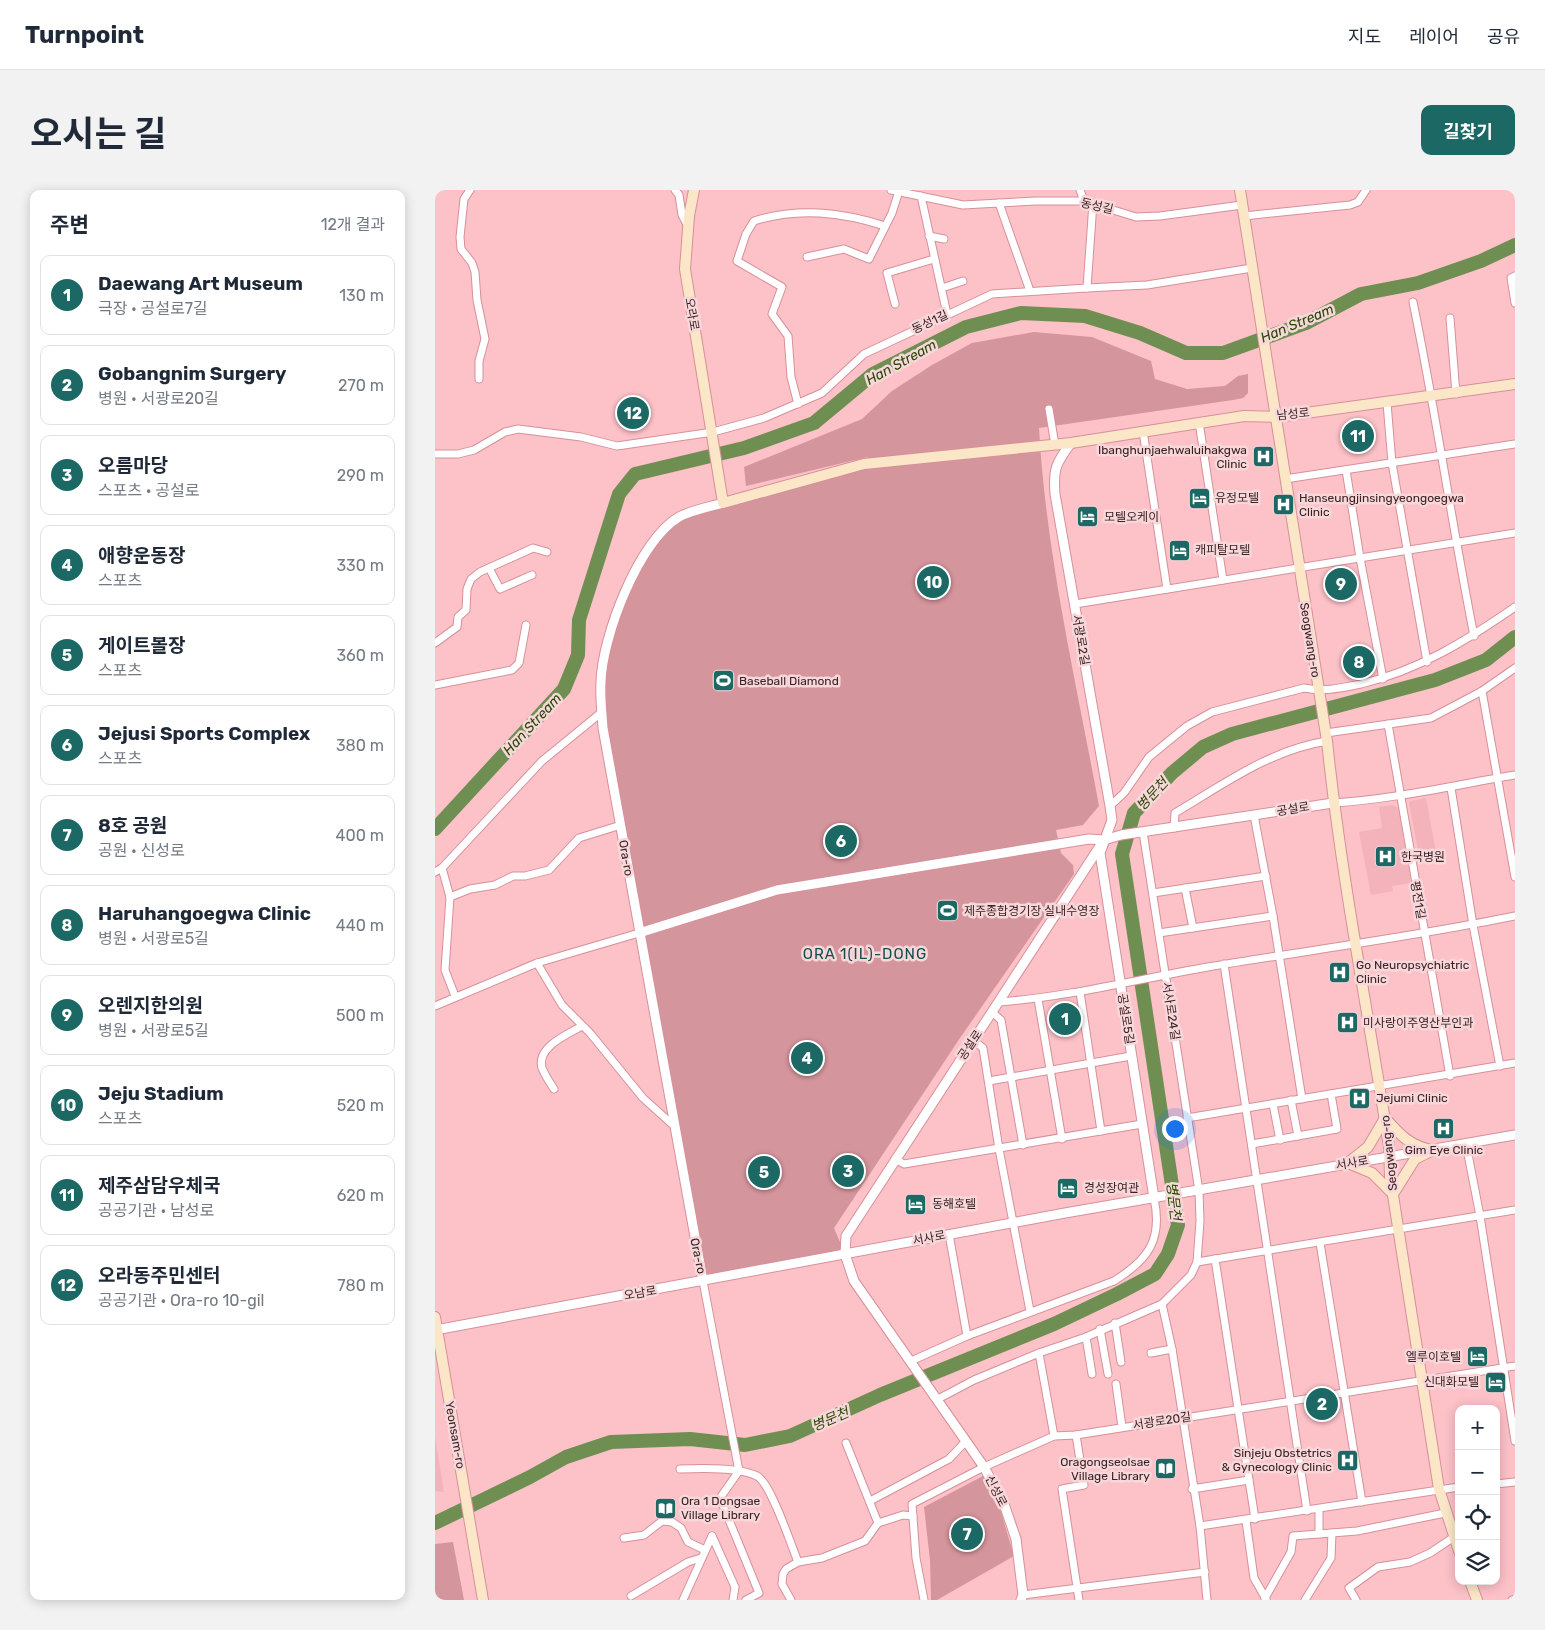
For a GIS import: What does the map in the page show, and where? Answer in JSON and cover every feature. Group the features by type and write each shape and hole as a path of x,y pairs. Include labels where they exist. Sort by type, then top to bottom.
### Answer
{"main road":[{"name":"오라로","path":"694,190 688,226 685,269 714,435 723,503"},
{"path":"1240,190 1252,268"},
{"name":"Seogwang-ro","path":"1252,268 1326,733 1333,803 1391,1157 1389,1166 1393,1194 1439,1489 1455,1540"},
{"name":"남성로","path":"723,503 864,464 1055,445 1244,416 1277,417 1456,394 1515,384"},
{"path":"1385,1118 1398,1134 1419,1148 1433,1150 1415,1159 1393,1194 1372,1173 1348,1164 1369,1146 1385,1118"},
{"name":"Yeonsam-ro","path":"435,1317 483,1600"},
{"path":"1471,1585 1477,1600"}],"street":[{"path":"470,190 464,199 460,237 461,249 472,263 475,272 477,300 485,339 479,361 479,380"},
{"path":"675,190 679,195 681,215 688,226"},
{"name":"동성길","path":"891,190 963,205 1084,201 1135,217 1160,216 1242,205"},
{"path":"1080,190 1084,201"},
{"path":"1244,216 1350,206 1358,202 1366,190"},
{"path":"807,257 844,249 869,259 892,213 899,191"},
{"path":"921,196 947,314"},
{"path":"999,203 1030,291"},
{"path":"1087,288 1093,203"},
{"path":"798,404 791,377 789,336 772,314 782,287 737,261 746,234 754,221 788,214 817,212 843,214 885,226"},
{"path":"929,236 944,239"},
{"path":"895,304 887,272 934,259"},
{"name":"동성1길","path":"435,454 458,454 474,450 505,432 518,429 581,437 617,446 714,435 764,418 822,393 864,354 991,294 1147,285 1252,268"},
{"path":"1515,276 1511,278 1515,303"},
{"path":"942,288 963,281"},
{"path":"1413,302 1432,397 1455,541 1474,636"},
{"path":"1450,318 1456,394"},
{"path":"1387,403 1392,463 1427,662"},
{"path":"1049,409 1055,445"},
{"path":"1199,422 1223,580"},
{"path":"1143,431 1167,589"},
{"name":"서광로2길","path":"1071,443 1058,461 1054,473 1055,494 1112,820 1104,840"},
{"path":"1285,479 1515,444"},
{"path":"1346,470 1360,558 1383,678"},
{"name":"Ora-ro","path":"703,1281 639,932 603,712 601,681 606,644 624,595 648,547 679,517 723,503"},
{"path":"1075,604 1299,569 1455,541 1515,533"},
{"path":"435,643 457,628 458,617 466,610 467,589 471,579 489,568 533,548 547,552"},
{"path":"489,568 499,589 532,575"},
{"path":"1318,691 1383,678 1427,662 1474,636 1515,607"},
{"path":"435,685 512,670 519,663 526,625"},
{"path":"1174,828 1175,813 1254,766 1326,733 1431,718 1482,691 1515,668"},
{"name":"Seogwang-ro","path":"1110,806 1124,793 1149,757 1187,726 1212,712 1304,688 1318,691"},
{"path":"1482,691 1499,778 1515,877"},
{"path":"455,996 445,970 450,897 438,870 542,761 603,712"},
{"name":"평전1길","path":"1388,724 1450,1076"},
{"path":"1333,803 1451,788 1515,775"},
{"path":"1451,788 1473,925 1500,1066"},
{"name":"공설로","path":"639,932 777,890 1089,839 1104,840 1121,835 1333,803"},
{"path":"1254,815 1280,956 1302,1098"},
{"path":"450,897 470,889 495,885 513,876 525,876 549,870 579,838 621,825"},
{"name":"서사로24길","path":"1143,832 1159,933 1163,975 1187,1118 1194,1192 1200,1221 1197,1262"},
{"name":"공설로","path":"845,1254 846,1236 1104,840"},
{"name":"공설로5길","path":"1104,840 1100,853 1123,983 1131,1056 1157,1198"},
{"path":"1153,893 1266,876"},
{"path":"1185,888 1193,928"},
{"path":"1159,933 1273,916"},
{"path":"998,1002 1038,999 1224,964 1473,925 1515,916"},
{"path":"435,1006 537,963 639,932"},
{"path":"537,963 562,1005 643,1098 673,1125"},
{"path":"1224,964 1269,1250 1307,1511"},
{"path":"1080,992 1101,1131"},
{"path":"1038,999 1052,1070 1062,1139"},
{"path":"992,1012 1001,1020 1023,1145"},
{"path":"554,1089 542,1068 542,1059 552,1043 582,1026"},
{"path":"973,1040 983,1048 999,1149 1030,1311"},
{"path":"989,1082 1131,1056"},
{"path":"1187,1118 1302,1098 1450,1076 1515,1063"},
{"path":"1251,1144 1337,1129 1331,1094"},
{"path":"1291,1100 1298,1136"},
{"path":"1273,1104 1281,1140"},
{"path":"895,1159 904,1164 1143,1124"},
{"name":"서사로","path":"845,1254 1013,1222 1515,1135"},
{"path":"1466,1144 1515,1441"},
{"path":"845,1254 854,1281 911,1361 1030,1311 1114,1281 1135,1268 1149,1252 1157,1214 1157,1198"},
{"path":"937,1397 1039,1353 1085,1337 1162,1304 1191,1275 1197,1262 1515,1210"},
{"path":"949,1234 967,1336"},
{"path":"1320,1243 1362,1502"},
{"name":"오남로","path":"436,1330 845,1254"},
{"path":"1215,1259 1255,1519"},
{"path":"703,1281 739,1471 719,1498 759,1593 746,1600"},
{"path":"1162,1304 1172,1349 1199,1526 1207,1600"},
{"path":"1115,1323 1121,1362"},
{"path":"1100,1329 1108,1374"},
{"path":"1085,1337 1092,1374"},
{"path":"1151,1353 1172,1349"},
{"path":"1039,1353 1054,1436"},
{"name":"신성로","path":"911,1361 984,1467 1004,1504 1016,1539 1021,1599"},
{"name":"서광로20길","path":"913,1516 912,1504 984,1467 1054,1436 1076,1435 1515,1366"},
{"path":"1116,1384 1122,1427"},
{"path":"1076,1435 1084,1485 1062,1489 1079,1600"},
{"path":"870,1501 949,1459 966,1441"},
{"path":"846,1443 878,1524"},
{"path":"681,1469 739,1471 758,1476 768,1487 798,1562"},
{"path":"1192,1489 1249,1480"},
{"path":"1500,1484 1515,1482"},
{"path":"1199,1526 1319,1510 1455,1487"},
{"path":"1319,1510 1319,1534"},
{"path":"1265,1599 1291,1552 1293,1536 1357,1531 1445,1513"},
{"path":"791,1600 782,1584 783,1574 786,1569 798,1562 822,1558 865,1541 878,1524 903,1515 913,1516 916,1558 924,1600"},
{"path":"624,1538 644,1535 662,1521 672,1522 681,1528 688,1542 705,1550"},
{"path":"1246,1521 1254,1578 1265,1599"},
{"path":"1305,1600 1331,1558 1332,1533"},
{"path":"683,1600 712,1536 735,1587 733,1600"},
{"path":"1356,1600 1349,1588 1362,1577 1378,1567 1410,1562 1430,1554 1454,1537"},
{"path":"631,1596 681,1566 701,1558"},
{"path":"1021,1599 1077,1589 1205,1572"}],"shaded area":[{"path":"1034,332 1092,337 1151,361 1155,379 1187,389 1225,386 1238,376 1248,374 1248,393 1243,398 1233,400 1039,428 1048,523 1055,570 1099,806 1083,825 1056,830 1061,853 1073,865 1074,874 960,1038 834,1228 845,1254 703,1281 603,721 606,644 648,547 679,517 864,464 868,457 746,486 744,467 862,419 892,391 932,365 972,343"},
{"name":"한국병원","path":"1426,798 1436,852 1419,855 1409,803"},
{"name":"한국병원","path":"1392,805 1399,808 1411,883 1392,886 1393,891 1371,895 1359,832 1382,828 1379,807"},
{"path":"435,1437 444,1492 435,1491"},
{"path":"983,1476 1001,1512 1014,1556 937,1600 931,1600 930,1560 924,1507"},
{"path":"453,1542 464,1600 435,1600 435,1544"}],"waterway":[{"name":"Han Stream","path":"435,829 564,689 578,655 579,620 619,494 635,474 744,448 814,423 873,374 966,327 1021,313 1085,316 1140,333 1186,353 1223,353 1306,323 1361,294 1418,283 1481,261 1515,245"},
{"name":"병문천","path":"435,1523 530,1477 566,1457 611,1442 690,1439 745,1445 790,1436 880,1395 1054,1324 1155,1274 1168,1254 1178,1225 1122,854 1134,813 1172,773 1203,747 1232,734 1435,680 1486,660 1515,637"}],"place":[{"name":"오라동주민센터","path":"633,413"},
{"name":"제주삼담우체국","path":"1358,436"},
{"name":"Ibanghunjaehwaluihakgwa Clinic","path":"1263,457"},
{"name":"유정모텔","path":"1199,498"},
{"name":"Hanseungjinsingyeongoegwa Clinic","path":"1283,505"},
{"name":"모텔오케이","path":"1088,517"},
{"name":"캐피탈모텔","path":"1179,550"},
{"name":"Jeju Stadium","path":"933,582"},
{"name":"오렌지한의원","path":"1341,584"},
{"name":"Haruhangoegwa Clinic","path":"1359,662"},
{"name":"Baseball Diamond","path":"723,681"},
{"name":"Jejusi Sports Complex","path":"841,841"},
{"name":"한국병원","path":"1385,857"},
{"name":"제주종합경기장 실내수영장","path":"948,911"},
{"name":"Go Neuropsychiatric Clinic","path":"1340,972"},
{"name":"Daewang Art Museum","path":"1065,1019"},
{"name":"미사랑이주영산부인과","path":"1347,1023"},
{"name":"애향운동장","path":"807,1058"},
{"name":"Jejumi Clinic","path":"1360,1098"},
{"name":"Gim Eye Clinic","path":"1444,1129"},
{"name":"오름마당","path":"848,1171"},
{"name":"게이트볼장","path":"764,1172"},
{"name":"경성장여관","path":"1068,1188"},
{"name":"동해호텔","path":"916,1204"},
{"name":"엘루이호텔","path":"1477,1357"},
{"name":"신대화모텔","path":"1495,1382"},
{"name":"Gobangnim Surgery","path":"1322,1404"},
{"name":"Sinjeju Obstetrics & Gynecology Clinic","path":"1348,1460"},
{"name":"Oragongseolsae Village Library","path":"1166,1469"},
{"name":"Ora 1 Dongsae Village Library","path":"665,1508"},
{"name":"8호 공원","path":"967,1534"}],"district":[{"name":"ORA 1(IL)-DONG","path":"865,954"}]}
